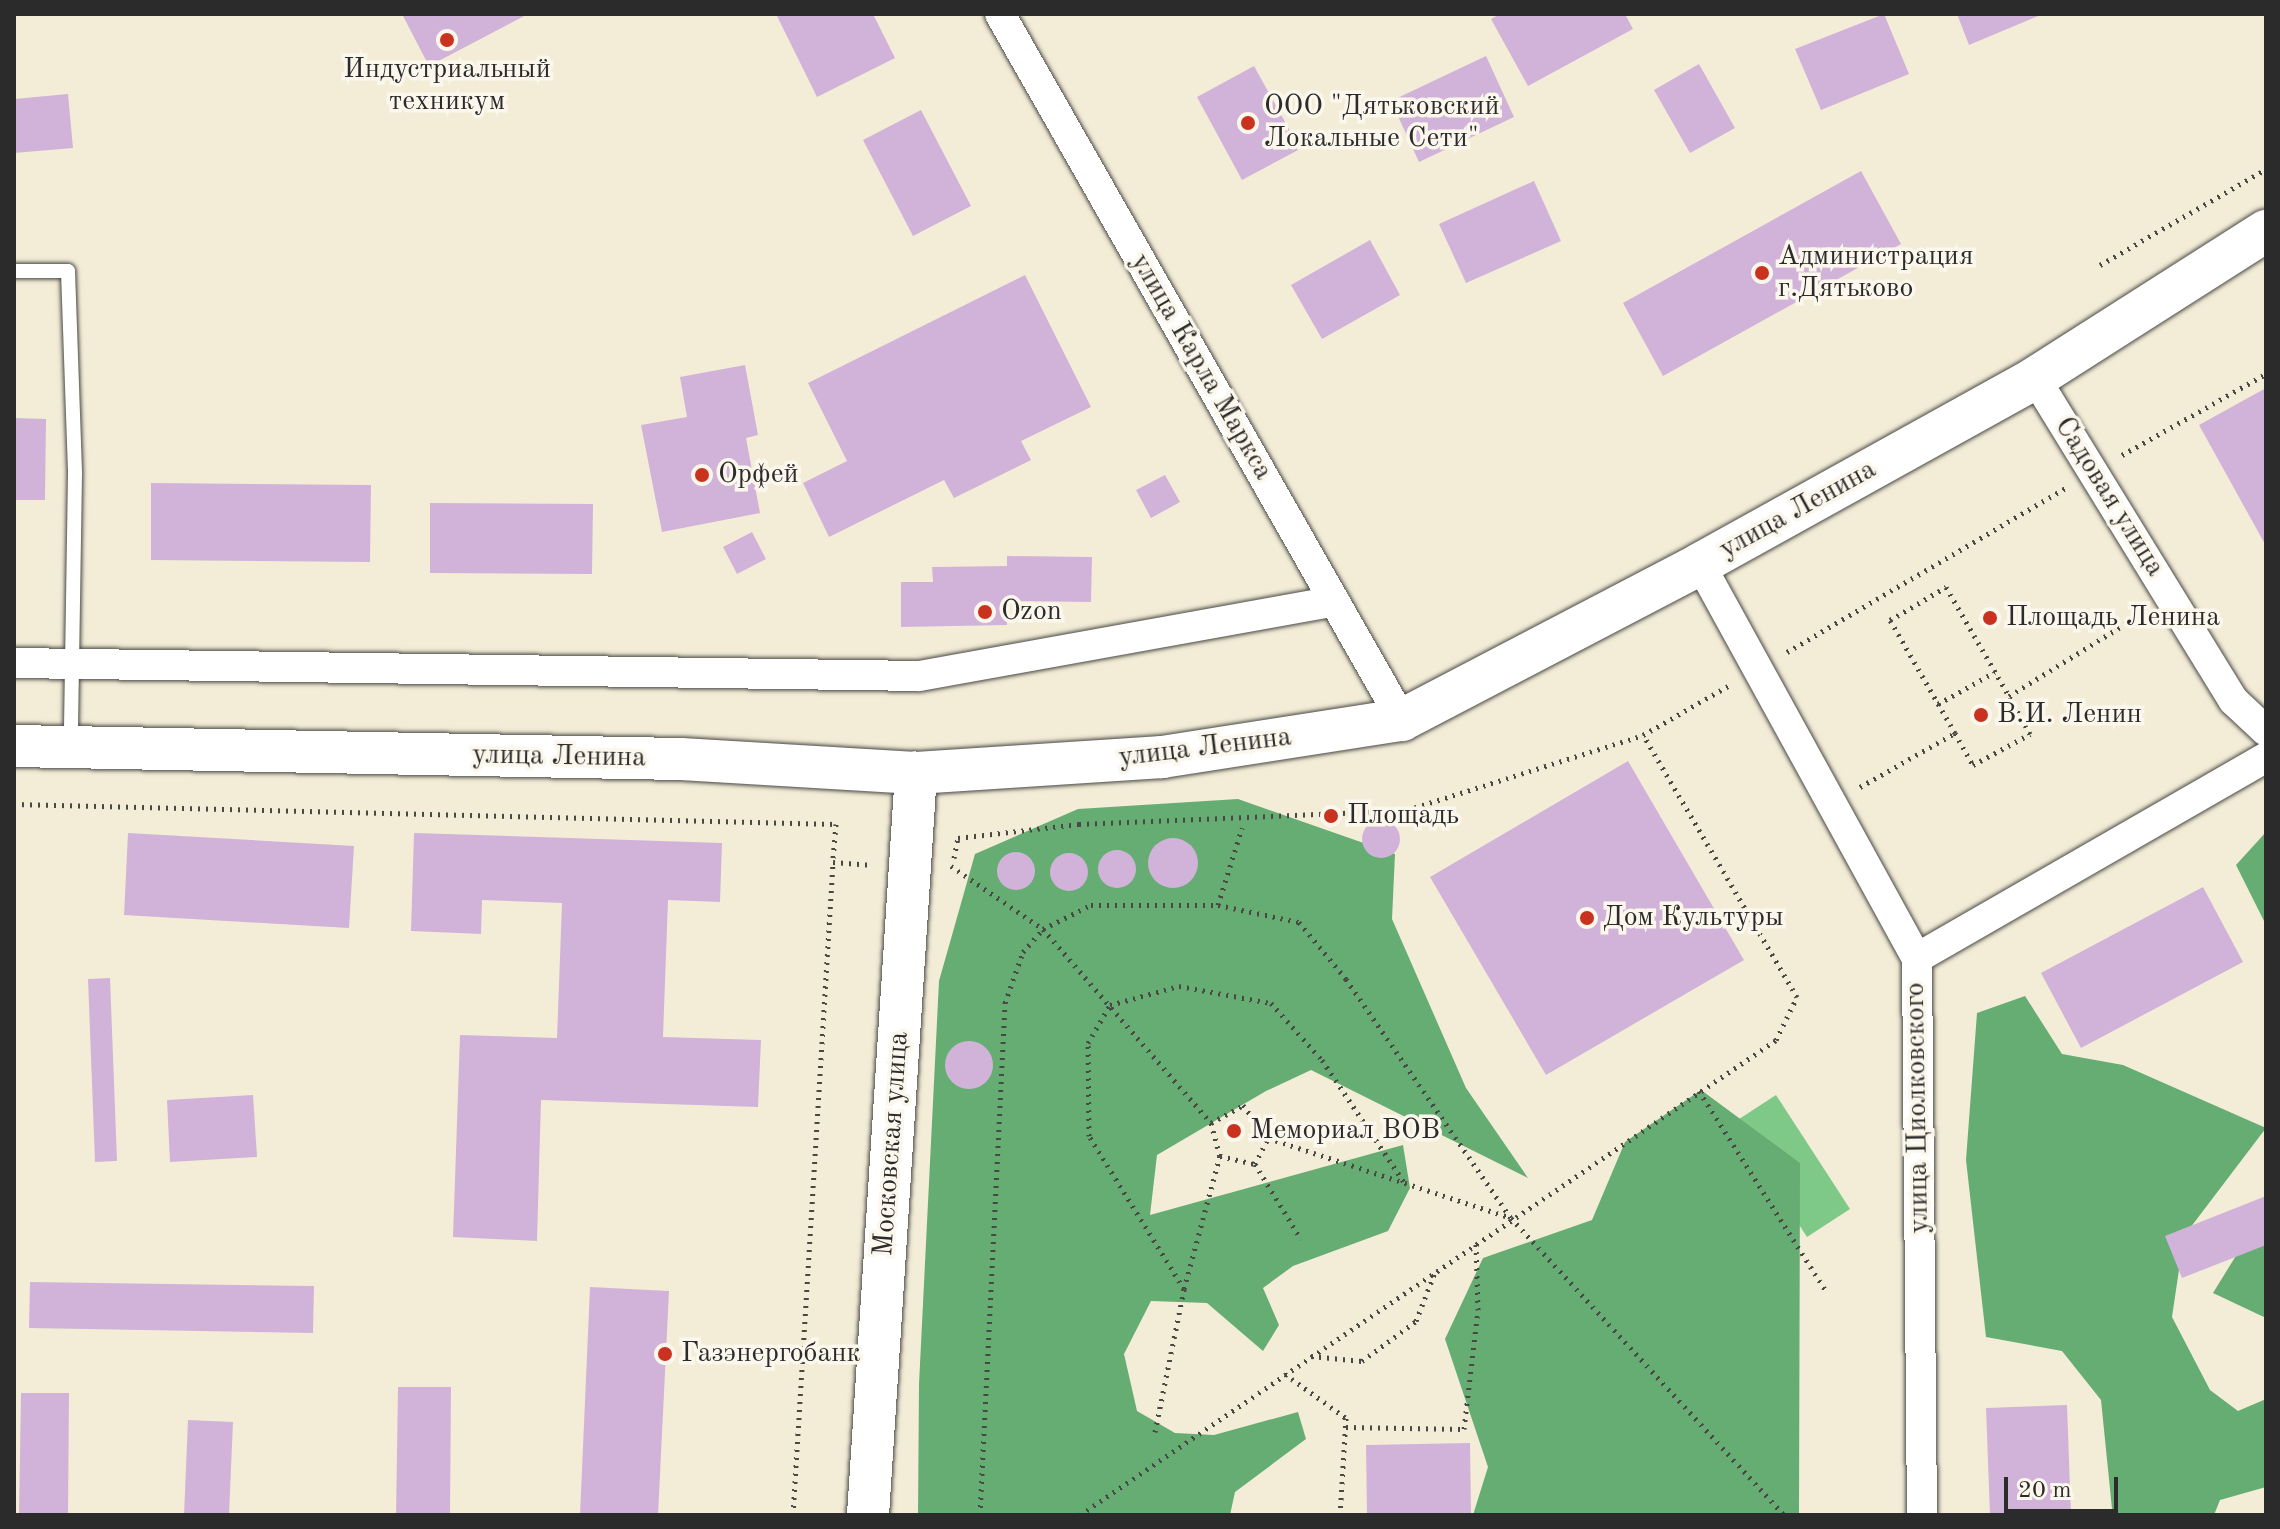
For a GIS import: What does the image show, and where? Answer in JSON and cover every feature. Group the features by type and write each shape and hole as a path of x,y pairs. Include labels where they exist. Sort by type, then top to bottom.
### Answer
{"main road":[{"name":"улица Ленина","path":"14,746 681,759 916,773 1162,757 1402,720 1700,564 2035,378 2266,231"},
{"name":"Московская улица","path":"868,1515 916,773"}],"street":[{"name":"улица Карла Маркса","path":"1000,14 1402,720"},
{"name":"Садовая улица","path":"2035,378 2234,701 2266,731"},
{"name":"улица Циолковского","path":"1700,564 1917,958 1922,1515"},
{"path":"14,663 919,676 1334,601"},
{"path":"1917,958 2266,757"}],"lane":[{"path":"14,271 68,271 75,474 71,747"}],"path":[{"path":"2100,265 2266,169"},
{"path":"952,866 958,838 1079,824 1407,810 1643,735 2266,374"},
{"path":"1946,587 1995,672 2030,734 1973,765 1890,620 1946,587"},
{"path":"2009,696 2170,596"},
{"path":"1938,704 1995,672"},
{"path":"1831,803 1955,733"},
{"path":"1080,1515 1776,1040 1797,997 1643,735"},
{"path":"14,804 836,824 793,1515"},
{"path":"1218,905 1242,828"},
{"path":"833,862 910,868 952,866 1043,929 1211,1123 1220,1156 1184,1289 1155,1432"},
{"path":"980,1515 1005,1003 1023,952 1043,929 1091,905 1218,905 1299,922 1346,979 1511,1218 1784,1515"},
{"path":"1184,1289 1089,1136 1088,1043 1110,1005 1179,986 1271,1003 1322,1060 1405,1183"},
{"path":"993,1065 1002,1066"},
{"path":"1699,1091 1826,1291"},
{"path":"1211,1123 1243,1105 1268,1138 1511,1218"},
{"path":"1255,1164 1268,1138"},
{"path":"1220,1156 1255,1164 1301,1239"},
{"path":"1346,1427 1464,1429 1478,1310 1476,1242"},
{"path":"1311,1356 1362,1361 1416,1321 1435,1271"},
{"path":"1285,1374 1346,1418 1340,1515"}],"green space":[{"path":"1238,799 1395,854 1392,919 1466,1088 1528,1178 1311,1070 1266,1091 1157,1155 1150,1215 1403,1145 1410,1188 1388,1231 1293,1266 1263,1288 1279,1325 1263,1351 1207,1303 1151,1301 1124,1354 1137,1411 1175,1433 1214,1435 1298,1412 1306,1439 1235,1492 1230,1515 918,1515 919,1384 939,981 975,854 1078,809"},
{"path":"2266,832 2266,925 2236,865"},
{"path":"2025,996 2062,1054 2123,1065 2266,1128 2184,1236 2172,1317 2210,1390 2238,1411 2266,1399 2266,1487 2220,1500 2214,1515 2121,1515 2112,1509 2101,1400 2062,1351 1986,1337 1966,1160 1977,1013"},
{"path":"1701,1090 1800,1163 1799,1515 1473,1515 1488,1467 1445,1339 1483,1258 1592,1220 1625,1142"},
{"path":"1776,1095 1850,1209 1807,1237 1733,1123"},
{"path":"2266,1207 2266,1318 2213,1293"}],"building":[{"name":"Индустриальный техникум","path":"402,14 528,14 429,66"},
{"path":"776,14 873,14 895,58 817,97"},
{"path":"1500,14 1625,14 1633,29 1528,86 1491,19"},
{"path":"1884,14 1909,74 1821,110 1795,49"},
{"path":"1957,14 2043,14 1969,45"},
{"path":"1486,56 1514,117 1419,162 1391,101"},
{"path":"1699,64 1735,128 1690,153 1654,90"},
{"name":"ООО \"Дятьковский Локальные Сети\"","path":"1254,66 1300,149 1242,180 1197,97"},
{"path":"68,94 73,148 14,153 14,99"},
{"path":"921,110 971,206 913,236 863,140"},
{"name":"Администрация г.Дятьково","path":"1861,171 1901,244 1663,376 1623,303"},
{"path":"1534,181 1561,241 1466,283 1439,224"},
{"path":"1370,240 1400,295 1322,339 1291,285"},
{"path":"1025,275 1091,407 1021,441 1031,460 954,498 944,480 829,537 803,483 847,461 808,383"},
{"name":"Орфей","path":"745,365 758,435 746,438 760,513 662,532 641,425 687,417 680,377"},
{"path":"2266,388 2266,546 2199,425"},
{"path":"14,418 46,419 45,500 14,500"},
{"path":"1165,475 1180,502 1151,518 1136,490"},
{"path":"151,483 371,485 370,562 151,560"},
{"path":"430,503 593,504 592,574 430,573"},
{"path":"752,532 766,559 737,574 723,547"},
{"path":"1007,556 1092,557 1091,602 1007,601 1007,625 901,627 901,582 933,582 932,567 1007,566"},
{"name":"Дом Культуры","path":"1628,761 1744,960 1546,1075 1430,877"},
{"path":"1381,820 1395,825 1400,839 1395,853 1381,858 1367,853 1362,839 1367,825"},
{"path":"128,833 354,846 349,928 124,915"},
{"path":"414,833 722,843 720,902 668,900 663,1037 761,1040 758,1107 541,1100 537,1241 453,1237 460,1035 557,1038 562,903 482,900 481,934 411,931"},
{"path":"1173,838 1191,845 1198,863 1191,881 1173,888 1155,881 1148,863 1155,845"},
{"path":"1117,850 1130,856 1136,869 1130,882 1117,888 1104,882 1098,869 1104,856"},
{"path":"1016,852 1029,858 1035,871 1029,884 1016,890 1003,884 997,871 1003,858"},
{"path":"1069,853 1082,859 1088,872 1082,885 1069,891 1056,885 1050,872 1056,859"},
{"path":"2203,887 2243,962 2081,1048 2041,973"},
{"path":"110,978 117,1161 95,1162 88,979"},
{"path":"969,1041 986,1048 993,1065 986,1082 969,1089 952,1082 945,1065 952,1048"},
{"path":"253,1095 257,1157 170,1162 167,1100"},
{"path":"2266,1196 2266,1245 2182,1278 2165,1236"},
{"path":"30,1282 314,1286 313,1333 29,1328"},
{"path":"590,1287 669,1291 658,1515 580,1515"},
{"path":"398,1387 451,1387 450,1515 396,1515"},
{"path":"21,1393 69,1393 68,1515 19,1515"},
{"path":"2067,1405 2071,1515 1990,1515 1986,1408"},
{"path":"188,1420 233,1422 229,1515 184,1515"},
{"path":"1470,1443 1471,1515 1367,1515 1366,1445"}],"place":[{"name":"Индустриальный техникум","path":"447,40"},
{"name":"ООО \"Дятьковский Локальные Сети\"","path":"1248,123"},
{"name":"Администрация г.Дятьково","path":"1762,273"},
{"name":"Орфей","path":"702,475"},
{"name":"Ozon","path":"985,612"},
{"name":"Площадь Ленина","path":"1990,618"},
{"name":"В.И. Ленин","path":"1981,715"},
{"name":"Площадь","path":"1331,816"},
{"name":"Дом Культуры","path":"1587,918"},
{"name":"Мемориал ВОВ","path":"1234,1131"},
{"name":"Газэнергобанк","path":"665,1354"}]}
